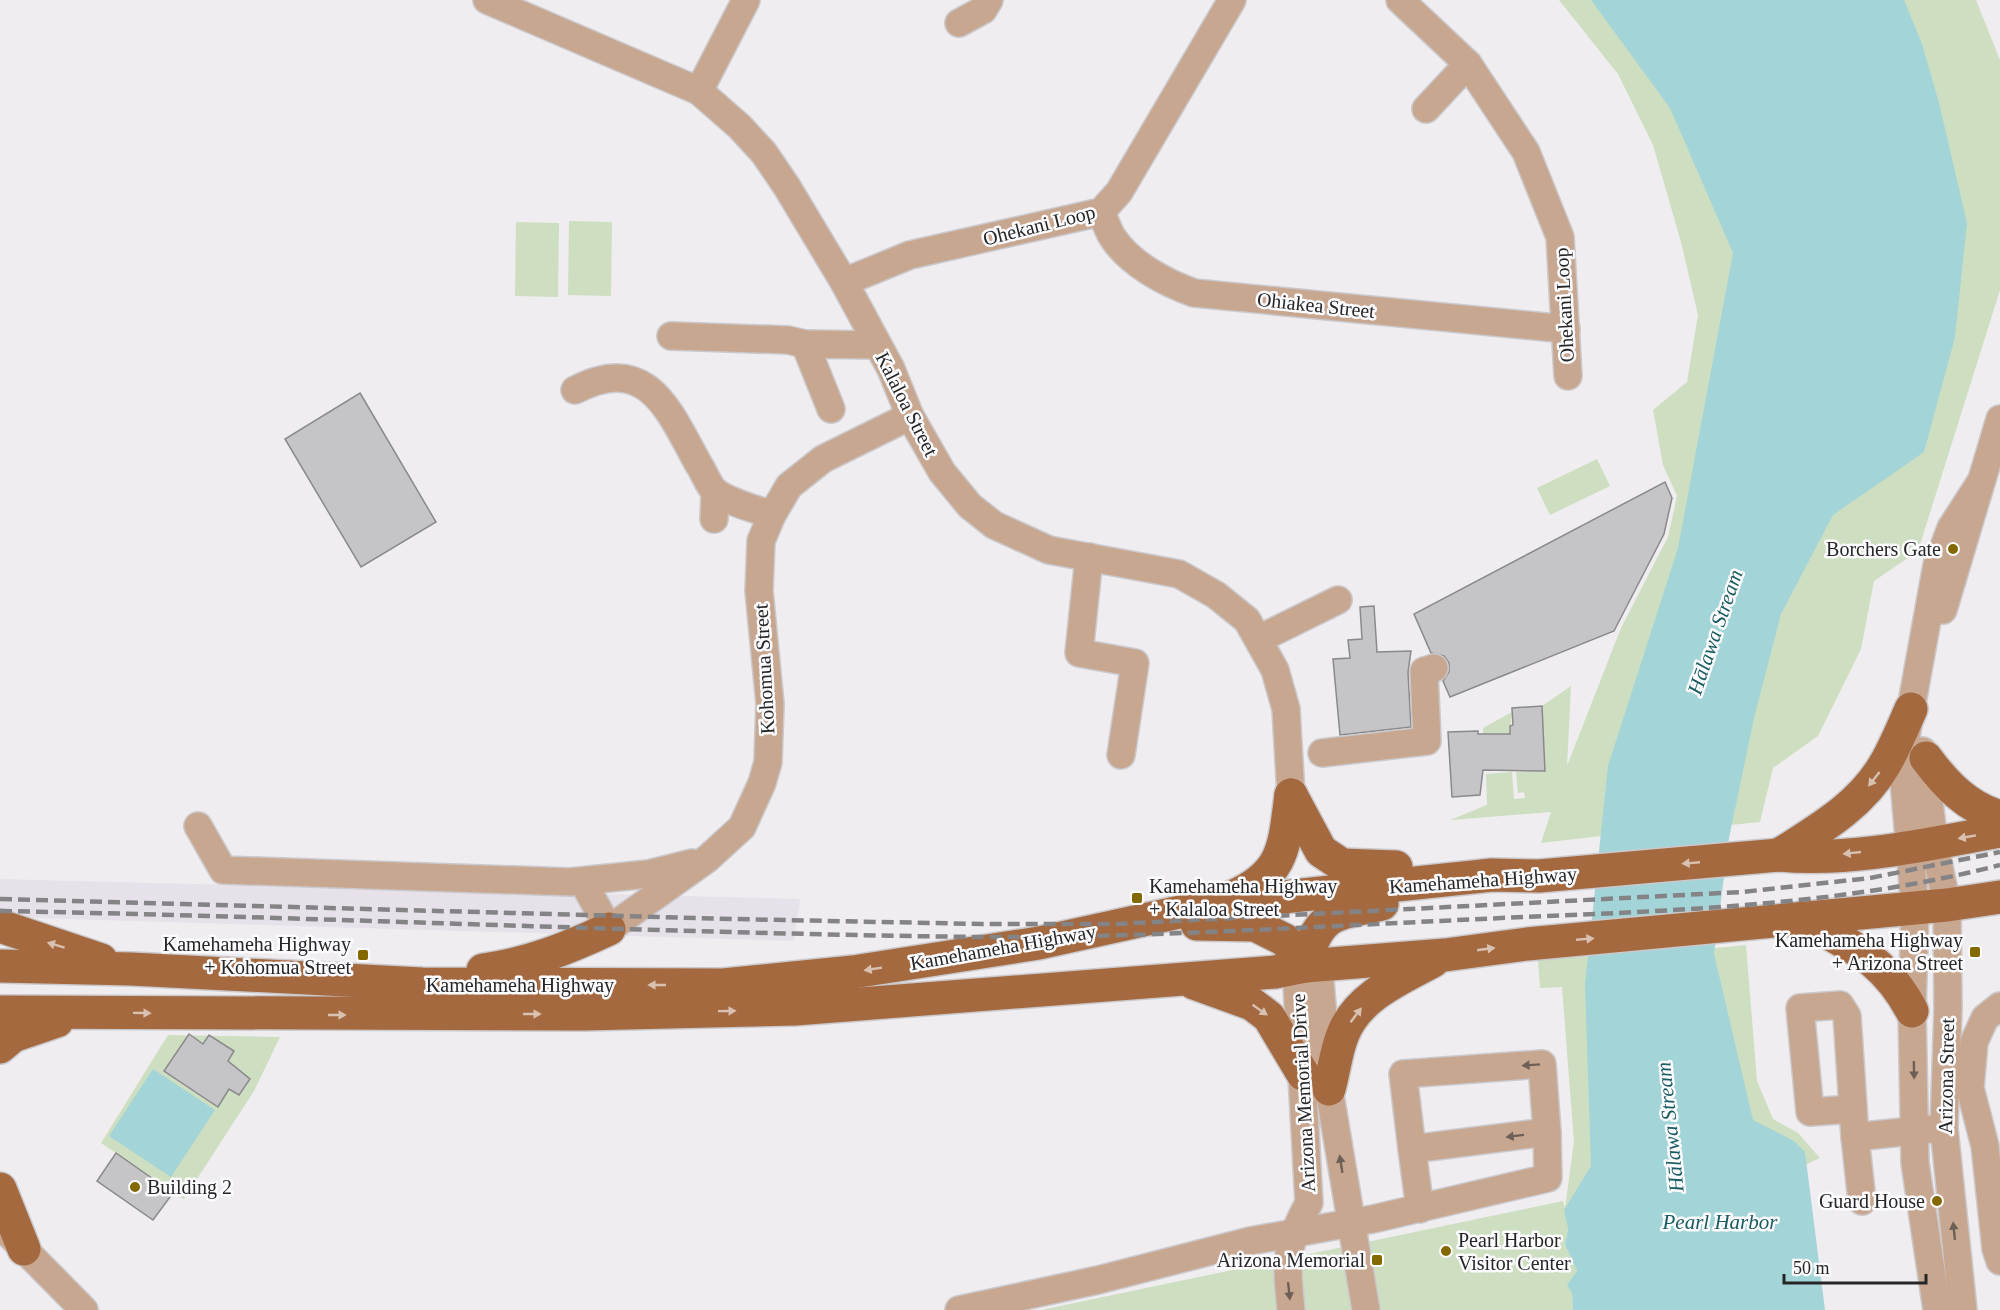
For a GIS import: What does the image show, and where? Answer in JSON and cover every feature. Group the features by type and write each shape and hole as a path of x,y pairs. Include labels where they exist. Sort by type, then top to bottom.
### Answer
{"main road":[{"path":"1764,856 1821,829 1858,799 1884,765 1915,695"},
{"path":"1926,758 1948,788 1982,811 2000,817"},
{"path":"1291,795 1321,851 1342,865 1370,868 1436,865 1492,875"},
{"path":"1216,904 1254,887 1271,872 1284,845 1291,795"},
{"name":"Kamehameha Highway","path":"0,966 131,969 422,984 723,985 853,972 1039,943 1216,904 1492,875 1539,876 1764,856 1807,858 1922,845 2000,831"},
{"path":"1305,966 1311,939 1331,916 1392,902 1445,881"},
{"name":"Kamehameha Highway","path":"0,1012 560,1014 795,1009 1275,972 1305,966 1445,955 1527,944 1931,907 2000,897"},
{"path":"1803,918 1870,957 1898,984 1912,1011"},
{"path":"1116,927 1222,923 1255,925 1285,940 1305,966"},
{"path":"0,926 131,969"},
{"path":"422,984 462,972 518,965 560,952 609,929"},
{"path":"1187,980 1252,1005 1269,1017 1316,1081 1343,1032 1361,1008 1378,991 1445,955"},
{"path":"0,1047 13,1036 83,1012"},
{"path":"0,1189 34,1260"}],"street":[{"path":"699,91 746,0"},
{"path":"959,23 983,10 989,0"},
{"name":"Ohekani Loop","path":"843,282 910,255 1101,212 1119,192 1232,0"},
{"name":"Ohekani Loop","path":"1400,0 1468,64 1526,152 1560,237 1568,376"},
{"name":"Kalaloa Street","path":"492,1 699,91 740,127 765,153 843,282 891,369 910,416 942,472 970,506 994,525 1049,550 1179,574 1216,596 1246,620 1275,670 1286,709 1291,795"},
{"path":"1426,109 1468,64"},
{"name":"Ohiakea Street","path":"1101,212 1113,239 1140,265 1171,285 1194,293 1566,329"},
{"path":"671,336 788,340 805,344 877,345"},
{"path":"805,344 831,409"},
{"path":"575,390 590,383 620,377 644,383 662,399 715,492 714,519"},
{"name":"Kohomua Street","path":"609,929 707,859 742,827 762,783 768,762 770,704 759,591 761,542 772,515 789,486 823,459 910,416"},
{"path":"1922,845 1902,758 1915,695 1963,551 1990,486 2000,419"},
{"path":"715,492 772,515"},
{"path":"1089,557 1080,653 1135,663 1121,755"},
{"path":"1259,639 1338,600"},
{"path":"1322,753 1427,741 1424,671 1434,668"},
{"path":"1915,695 1926,758 1922,845"},
{"path":"198,826 223,870 583,882 648,874 707,859"},
{"name":"Arizona Street","path":"1922,845 1948,1009 1944,1128 1963,1310"},
{"path":"583,882 609,929"},
{"name":"Arizona Street","path":"1931,907 1912,1011 1915,1163 1937,1310"},
{"name":"Arizona Memorial Drive","path":"1305,966 1297,985 1316,1081 1358,1254 1366,1310"},
{"path":"2000,1006 1985,1018 1974,1042 1970,1088 1985,1146 2000,1261"},
{"path":"959,1310 1098,1280 1293,1231 1420,1209 1548,1178 1542,1064 1403,1074 1420,1209"},
{"name":"Arizona Memorial Drive","path":"1291,1310 1286,1263 1293,1231 1309,1203 1316,1081"},
{"path":"1853,1108 1862,1201"},
{"path":"1855,1137 1944,1128"},
{"path":"1412,1149 1547,1132"},
{"path":"0,1225 84,1310"}],"shaded area":[{"path":"0,879 800,899 794,941 0,917"}],"green space":[{"path":"1559,0 1654,0 1791,293 1619,834 1541,843 1551,812 1450,820 1487,805 1486,774 1512,772 1514,799 1525,798 1524,792 1518,793 1516,772 1544,770 1542,706 1571,686 1567,766 1621,628 1668,537 1677,496 1663,465 1653,410 1687,382 1698,315 1681,242 1653,145 1618,74"},
{"path":"1765,0 1976,0 2000,60 2000,290 1918,551 1874,581 1861,649 1818,736 1773,768 1760,822 1682,830"},
{"path":"569,221 612,222 611,296 568,295"},
{"path":"516,222 559,223 558,297 515,296"},
{"path":"1597,459 1610,486 1550,515 1537,488"},
{"path":"1512,712 1510,734 1483,743 1483,728"},
{"path":"1746,945 1757,1081 1773,1119 1798,1133 1820,1158 1805,1165 1644,1029 1657,954"},
{"name":"Pearl Harbor Visitor Center","path":"1621,954 1605,1170 1565,1211 1568,1229 1565,1244 1577,1271 1572,1293 1573,1310 1041,1310 1563,1201 1565,1208 1574,1142 1562,987 1540,988 1538,960"},
{"path":"168,1035 280,1037 254,1091 184,1199 172,1193 153,1220 97,1181 116,1153 101,1143"}],"water":[{"path":"1591,0 1904,0 1922,44 1939,103 1967,223 1955,337 1924,452 1833,515 1781,614 1754,718 1729,838 1714,954 1753,1120 1794,1141 1805,1152 1825,1310 1573,1310 1572,1293 1567,1285 1577,1271 1565,1244 1568,1229 1564,1210 1591,1166 1585,985 1608,766 1678,548 1733,253 1670,108"},
{"path":"153,1069 215,1110 171,1177 109,1136"}],"building":[{"path":"360,393 436,522 361,567 285,439"},
{"path":"1665,482 1672,498 1664,534 1614,631 1450,697 1443,681 1449,672 1449,663 1444,656 1431,653 1414,614"},
{"path":"1374,606 1377,652 1411,651 1408,672 1411,727 1340,735 1333,659 1350,658 1348,640 1362,639 1360,607"},
{"path":"1542,706 1545,771 1483,770 1480,795 1452,797 1448,732 1478,731 1478,734 1510,734 1510,726 1513,725 1512,708"},
{"path":"189,1034 203,1044 209,1035 234,1051 228,1061 250,1079 239,1095 229,1089 218,1107 164,1071"},
{"name":"Building 2","path":"116,1153 173,1193 153,1220 97,1181"}],"railway":[{"path":"0,899 732,919 1116,924 1742,892 1870,878 2000,852"},
{"path":"0,911 855,935 1093,936 1722,907 1862,892 2000,865"}],"place":[{"name":"Borchers Gate","path":"1953,549"},
{"name":"Kamehameha Highway + Kalaloa Street","path":"1137,898"},
{"name":"Kamehameha Highway + Arizona Street","path":"1975,952"},
{"name":"Kamehameha Highway + Kohomua Street","path":"363,955"},
{"name":"Building 2","path":"135,1187"},
{"name":"Guard House","path":"1937,1201"},
{"name":"Pearl Harbor Visitor Center","path":"1446,1251"},
{"name":"Arizona Memorial","path":"1377,1260"}],"water label":[{"name":"Hālawa Stream","path":"1715,632"},
{"name":"Hālawa Stream","path":"1670,1127"},
{"name":"Pearl Harbor","path":"1720,1222"}]}
